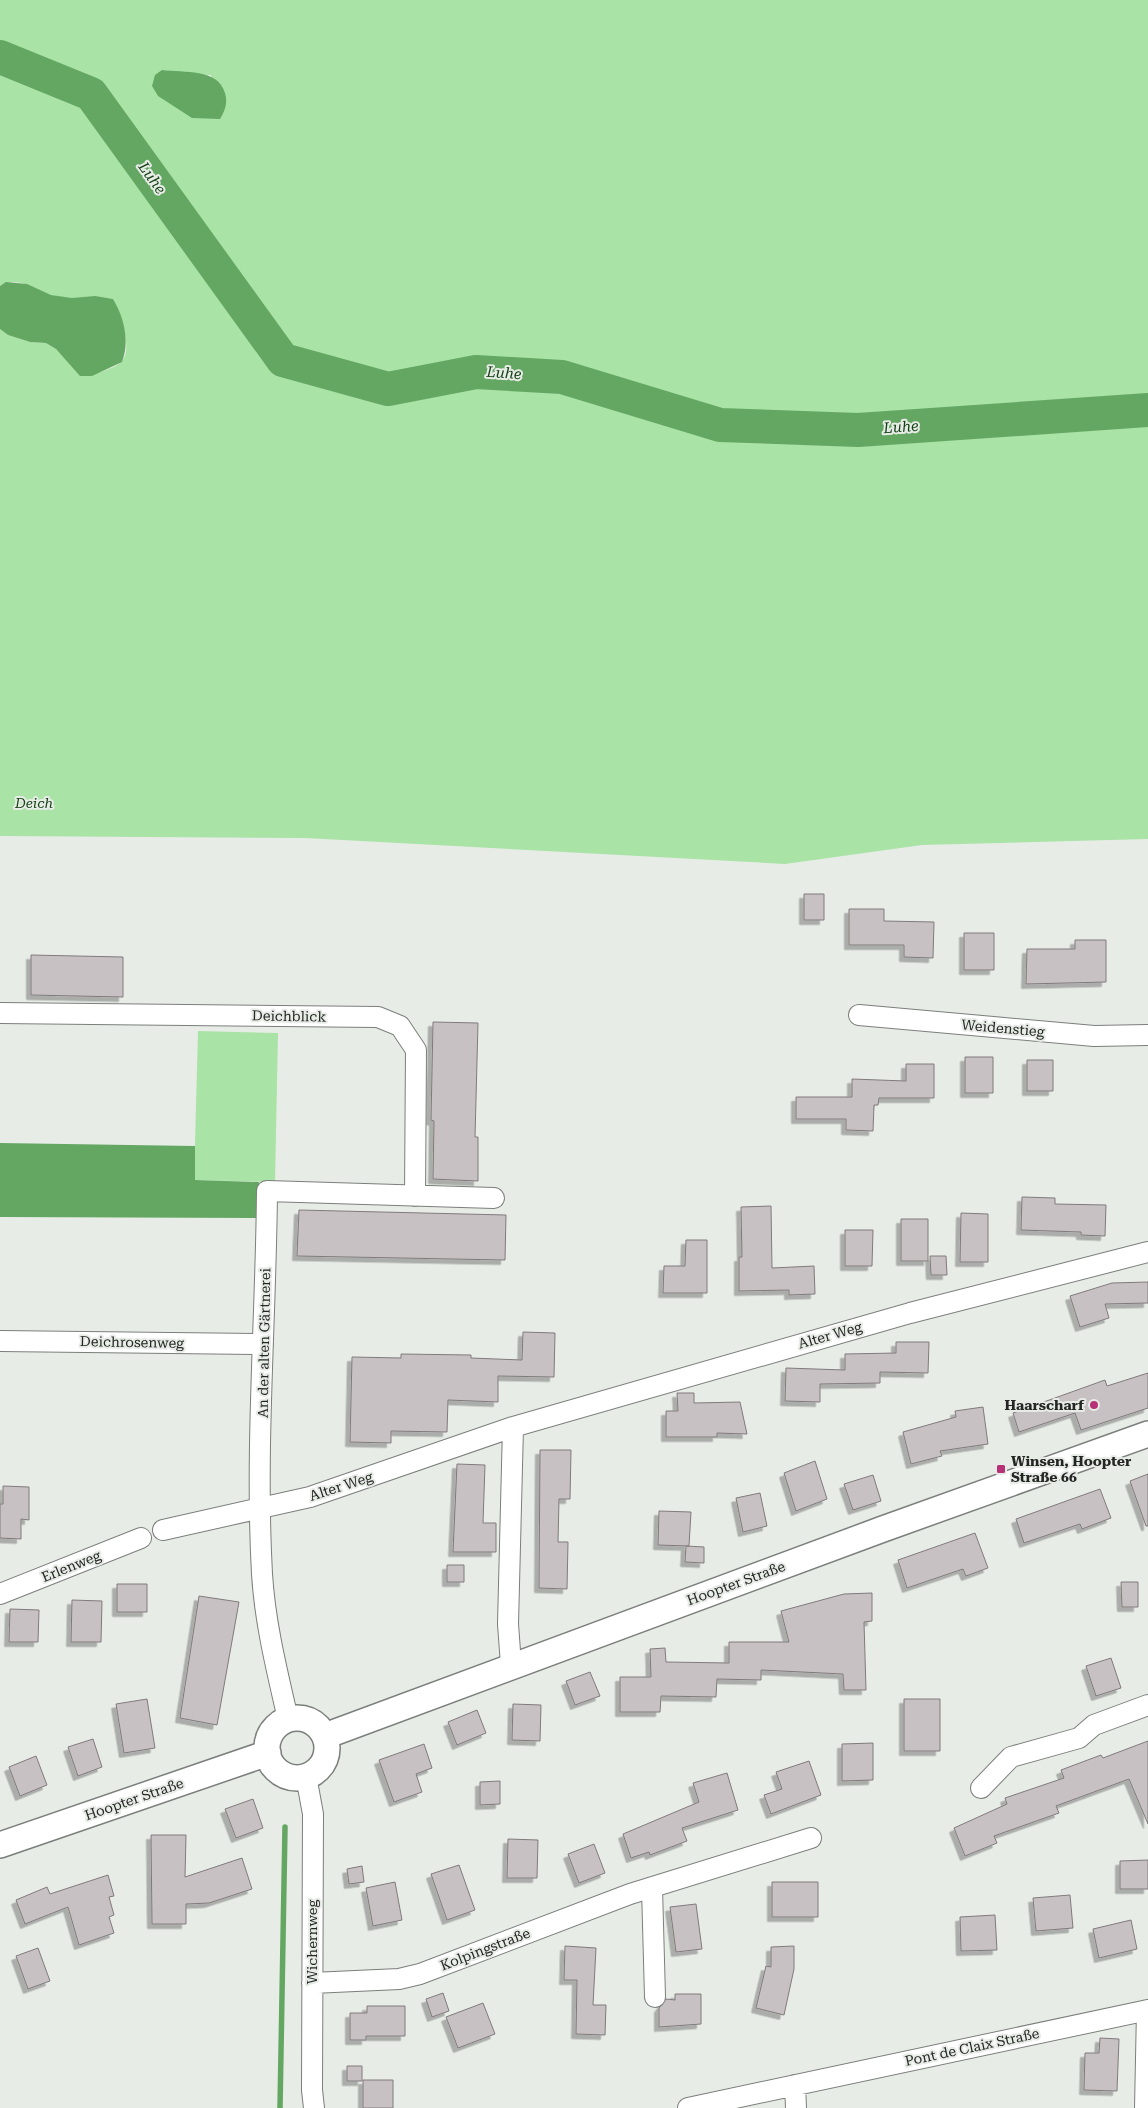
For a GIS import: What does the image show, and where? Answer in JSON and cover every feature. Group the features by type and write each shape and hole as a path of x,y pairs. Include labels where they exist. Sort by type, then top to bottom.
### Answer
{"street":[{"name":"Deichblick","path":"0,1014 378,1017 400,1026 416,1050 415,1196"},
{"name":"Weidenstieg","path":"859,1015 1094,1036 1148,1034"},
{"name":"An der alten Gärtnerei","path":"288,1719 274,1658 262,1575 263,1344 267,1191 494,1198"},
{"name":"Alter Weg","path":"163,1530 310,1497 514,1427 910,1313 1148,1252"},
{"name":"Deichrosenweg","path":"0,1341 263,1344"},
{"path":"511,1665 508,1624 514,1427"},
{"name":"Hoopter Straße","path":"325,1736 511,1665 1148,1434"},
{"name":"Erlenweg","path":"0,1594 141,1538"},
{"path":"981,1788 1011,1756 1079,1738 1094,1725 1148,1705"},
{"path":"288,1719 310,1720 319,1727 325,1736 326,1756 318,1768 306,1776 286,1776 271,1763 268,1753 268,1742 272,1732 279,1724 288,1719"},
{"name":"Hoopter Straße","path":"0,1845 268,1753"},
{"name":"Wichernweg","path":"306,1776 313,1814 312,2090 314,2108"},
{"name":"Kolpingstraße","path":"312,1982 400,1980 630,1894 811,1838"},
{"path":"652,1888 654,1997"},
{"path":"1145,2108 1147,2010"},
{"name":"Pont de Claix Straße","path":"688,2108 1147,2010"},
{"path":"796,2085 796,2108"}],"green space":[{"name":"Deich","path":"0,0 1148,0 1148,839 922,845 785,864 305,838 0,836 0,329 8,335 30,342 46,343 56,349 81,376 102,372 118,365 125,356 126,340 125,330 113,299 59,297 26,284 13,282 0,286","holes":["192,74 211,75 220,119"]},
{"path":"198,1031 278,1033 275,1182 194,1180"}],"shaded area":[{"path":"162,70 199,73 215,79 221,85 226,97 226,107 220,119 192,118 158,96 152,86 155,75"},
{"path":"6,282 27,284 51,295 72,298 95,296 113,299 125,329 126,346 122,362 92,376 80,376 56,349 46,343 30,342 8,335 0,329 0,286"},
{"path":"0,1143 195,1146 195,1180 259,1182 257,1218 0,1217"}],"building":[{"path":"804,894 824,894 824,920 804,920"},
{"path":"849,909 884,909 884,921 934,922 933,958 904,957 904,945 849,945"},
{"path":"964,933 994,933 994,970 964,970"},
{"path":"1075,940 1106,940 1106,982 1026,984 1027,949 1075,949"},
{"path":"31,955 123,957 123,997 31,995"},
{"path":"433,1022 478,1023 475,1137 478,1137 478,1181 433,1179 434,1121 431,1120"},
{"path":"965,1057 993,1057 993,1093 965,1093"},
{"path":"1027,1060 1053,1060 1053,1091 1027,1091"},
{"path":"906,1064 934,1064 934,1098 879,1098 878,1105 874,1105 873,1131 846,1130 846,1119 796,1119 796,1097 852,1097 852,1079 906,1081"},
{"path":"1022,1197 1055,1198 1055,1204 1106,1205 1105,1236 1081,1235 1081,1232 1021,1230"},
{"path":"771,1206 772,1268 814,1266 815,1294 789,1295 789,1290 739,1291 739,1257 742,1257 741,1207"},
{"path":"299,1210 506,1215 505,1260 297,1256"},
{"path":"961,1213 988,1214 988,1262 960,1262"},
{"path":"901,1219 928,1219 928,1261 901,1261"},
{"path":"845,1230 873,1230 872,1266 845,1266"},
{"path":"686,1240 707,1240 707,1293 663,1293 664,1266 685,1266"},
{"path":"930,1256 946,1256 947,1275 931,1275"},
{"path":"1148,1282 1148,1303 1105,1304 1109,1318 1080,1327 1070,1296 1112,1283"},
{"path":"523,1332 555,1333 554,1377 498,1376 498,1402 448,1400 447,1432 391,1431 391,1443 350,1442 352,1357 401,1358 401,1354 471,1355 471,1358 522,1360"},
{"path":"896,1342 929,1342 928,1373 880,1372 880,1383 820,1384 820,1402 785,1401 786,1368 845,1370 845,1354 896,1353"},
{"path":"1148,1373 1148,1408 1081,1430 1075,1413 1019,1432 1013,1413 1105,1380 1107,1386"},
{"path":"677,1393 694,1393 694,1403 740,1402 747,1434 717,1433 717,1437 666,1437 666,1411 678,1411"},
{"path":"983,1407 988,1444 940,1451 942,1456 911,1464 903,1432 956,1417 955,1411"},
{"path":"540,1450 571,1450 570,1499 559,1499 558,1542 568,1542 567,1589 539,1588"},
{"path":"815,1461 827,1499 796,1511 784,1473"},
{"path":"457,1464 485,1465 483,1523 496,1523 496,1552 453,1552"},
{"path":"1148,1474 1148,1526 1146,1526 1130,1481"},
{"path":"873,1475 881,1501 853,1510 844,1484"},
{"path":"3,1486 29,1487 29,1520 21,1519 21,1539 0,1538 0,1504 3,1504"},
{"path":"1100,1489 1111,1518 1082,1529 1080,1524 1024,1543 1016,1519"},
{"path":"760,1493 767,1526 743,1532 736,1498"},
{"path":"659,1511 691,1512 689,1546 658,1545"},
{"path":"975,1533 988,1568 966,1576 963,1569 907,1588 898,1560"},
{"path":"686,1546 704,1547 704,1563 685,1562"},
{"path":"447,1565 464,1565 464,1582 447,1582"},
{"path":"1121,1582 1138,1582 1138,1607 1122,1607"},
{"path":"117,1584 147,1584 147,1612 117,1612"},
{"path":"872,1593 872,1621 864,1622 866,1690 844,1690 843,1674 761,1670 761,1680 717,1679 716,1697 661,1696 660,1712 620,1712 620,1677 651,1677 650,1649 665,1648 666,1662 729,1663 729,1642 789,1642 781,1611 844,1594"},
{"path":"199,1596 239,1602 217,1725 180,1718"},
{"path":"72,1600 102,1601 101,1642 71,1642"},
{"path":"10,1609 39,1610 38,1642 9,1642"},
{"path":"1111,1658 1121,1688 1096,1696 1086,1666"},
{"path":"590,1672 600,1696 575,1705 566,1681"},
{"path":"147,1699 155,1748 124,1753 116,1704"},
{"path":"904,1699 940,1699 940,1751 904,1751"},
{"path":"513,1704 541,1705 540,1741 512,1740"},
{"path":"477,1710 486,1733 457,1745 448,1722"},
{"path":"93,1739 102,1767 78,1776 68,1747"},
{"path":"1148,1741 1148,1824 1129,1779 1056,1806 1059,1813 994,1836 997,1843 965,1856 954,1828 1007,1804 1005,1798 1064,1778 1061,1770 1101,1755 1103,1758"},
{"path":"873,1743 873,1780 842,1781 842,1744"},
{"path":"424,1744 432,1768 416,1774 422,1792 394,1802 379,1760"},
{"path":"36,1756 47,1785 20,1796 9,1767"},
{"path":"809,1761 821,1795 771,1814 764,1795 782,1789 776,1772"},
{"path":"727,1773 738,1810 682,1828 687,1841 650,1855 649,1852 631,1858 623,1834 699,1802 693,1783"},
{"path":"500,1781 500,1804 480,1805 480,1782"},
{"path":"253,1799 263,1828 236,1838 225,1809"},
{"path":"151,1835 186,1835 185,1877 242,1858 252,1889 209,1903 186,1904 186,1924 152,1924"},
{"path":"508,1839 538,1840 537,1878 507,1878"},
{"path":"594,1844 605,1873 579,1883 568,1854"},
{"path":"1148,1860 1148,1889 1120,1889 1120,1861"},
{"path":"459,1865 475,1910 447,1920 431,1874"},
{"path":"362,1866 364,1882 349,1884 347,1869"},
{"path":"108,1875 114,1896 109,1897 114,1915 109,1917 114,1933 79,1945 68,1907 25,1924 16,1900 47,1887 50,1894"},
{"path":"395,1882 402,1920 373,1926 366,1888"},
{"path":"772,1882 818,1882 818,1917 772,1917"},
{"path":"1070,1895 1073,1928 1036,1931 1033,1898"},
{"path":"696,1904 702,1949 676,1952 670,1907"},
{"path":"995,1915 997,1950 961,1951 960,1917"},
{"path":"1131,1920 1137,1949 1099,1958 1093,1929"},
{"path":"565,1946 596,1948 593,2005 606,2005 605,2035 576,2034 577,1980 564,1980"},
{"path":"794,1946 794,1969 784,2015 756,2008 766,1966 771,1967 771,1947"},
{"path":"38,1948 50,1981 28,1989 16,1956"},
{"path":"443,1993 449,2011 432,2017 426,1999"},
{"path":"675,1994 701,1994 701,2024 659,2027 659,2008 666,1999 675,2000"},
{"path":"483,2003 495,2034 458,2048 446,2017"},
{"path":"367,2006 405,2006 405,2036 366,2036 366,2040 350,2040 350,2013 367,2013"},
{"path":"1100,2038 1119,2039 1117,2091 1084,2090 1085,2053 1099,2053"},
{"path":"347,2066 362,2066 362,2081 347,2081"},
{"path":"363,2080 393,2080 393,2108 363,2108"}],"waterway":[{"name":"Luhe","path":"0,57 91,94 283,360 388,389 476,372 562,377 720,425 858,430 1148,410"},
{"path":"280,2108 285,1827"}],"place":[{"name":"Haarscharf","path":"1094,1405"},
{"name":"Winsen, Hoopter Straße 66","path":"1001,1469"}]}
